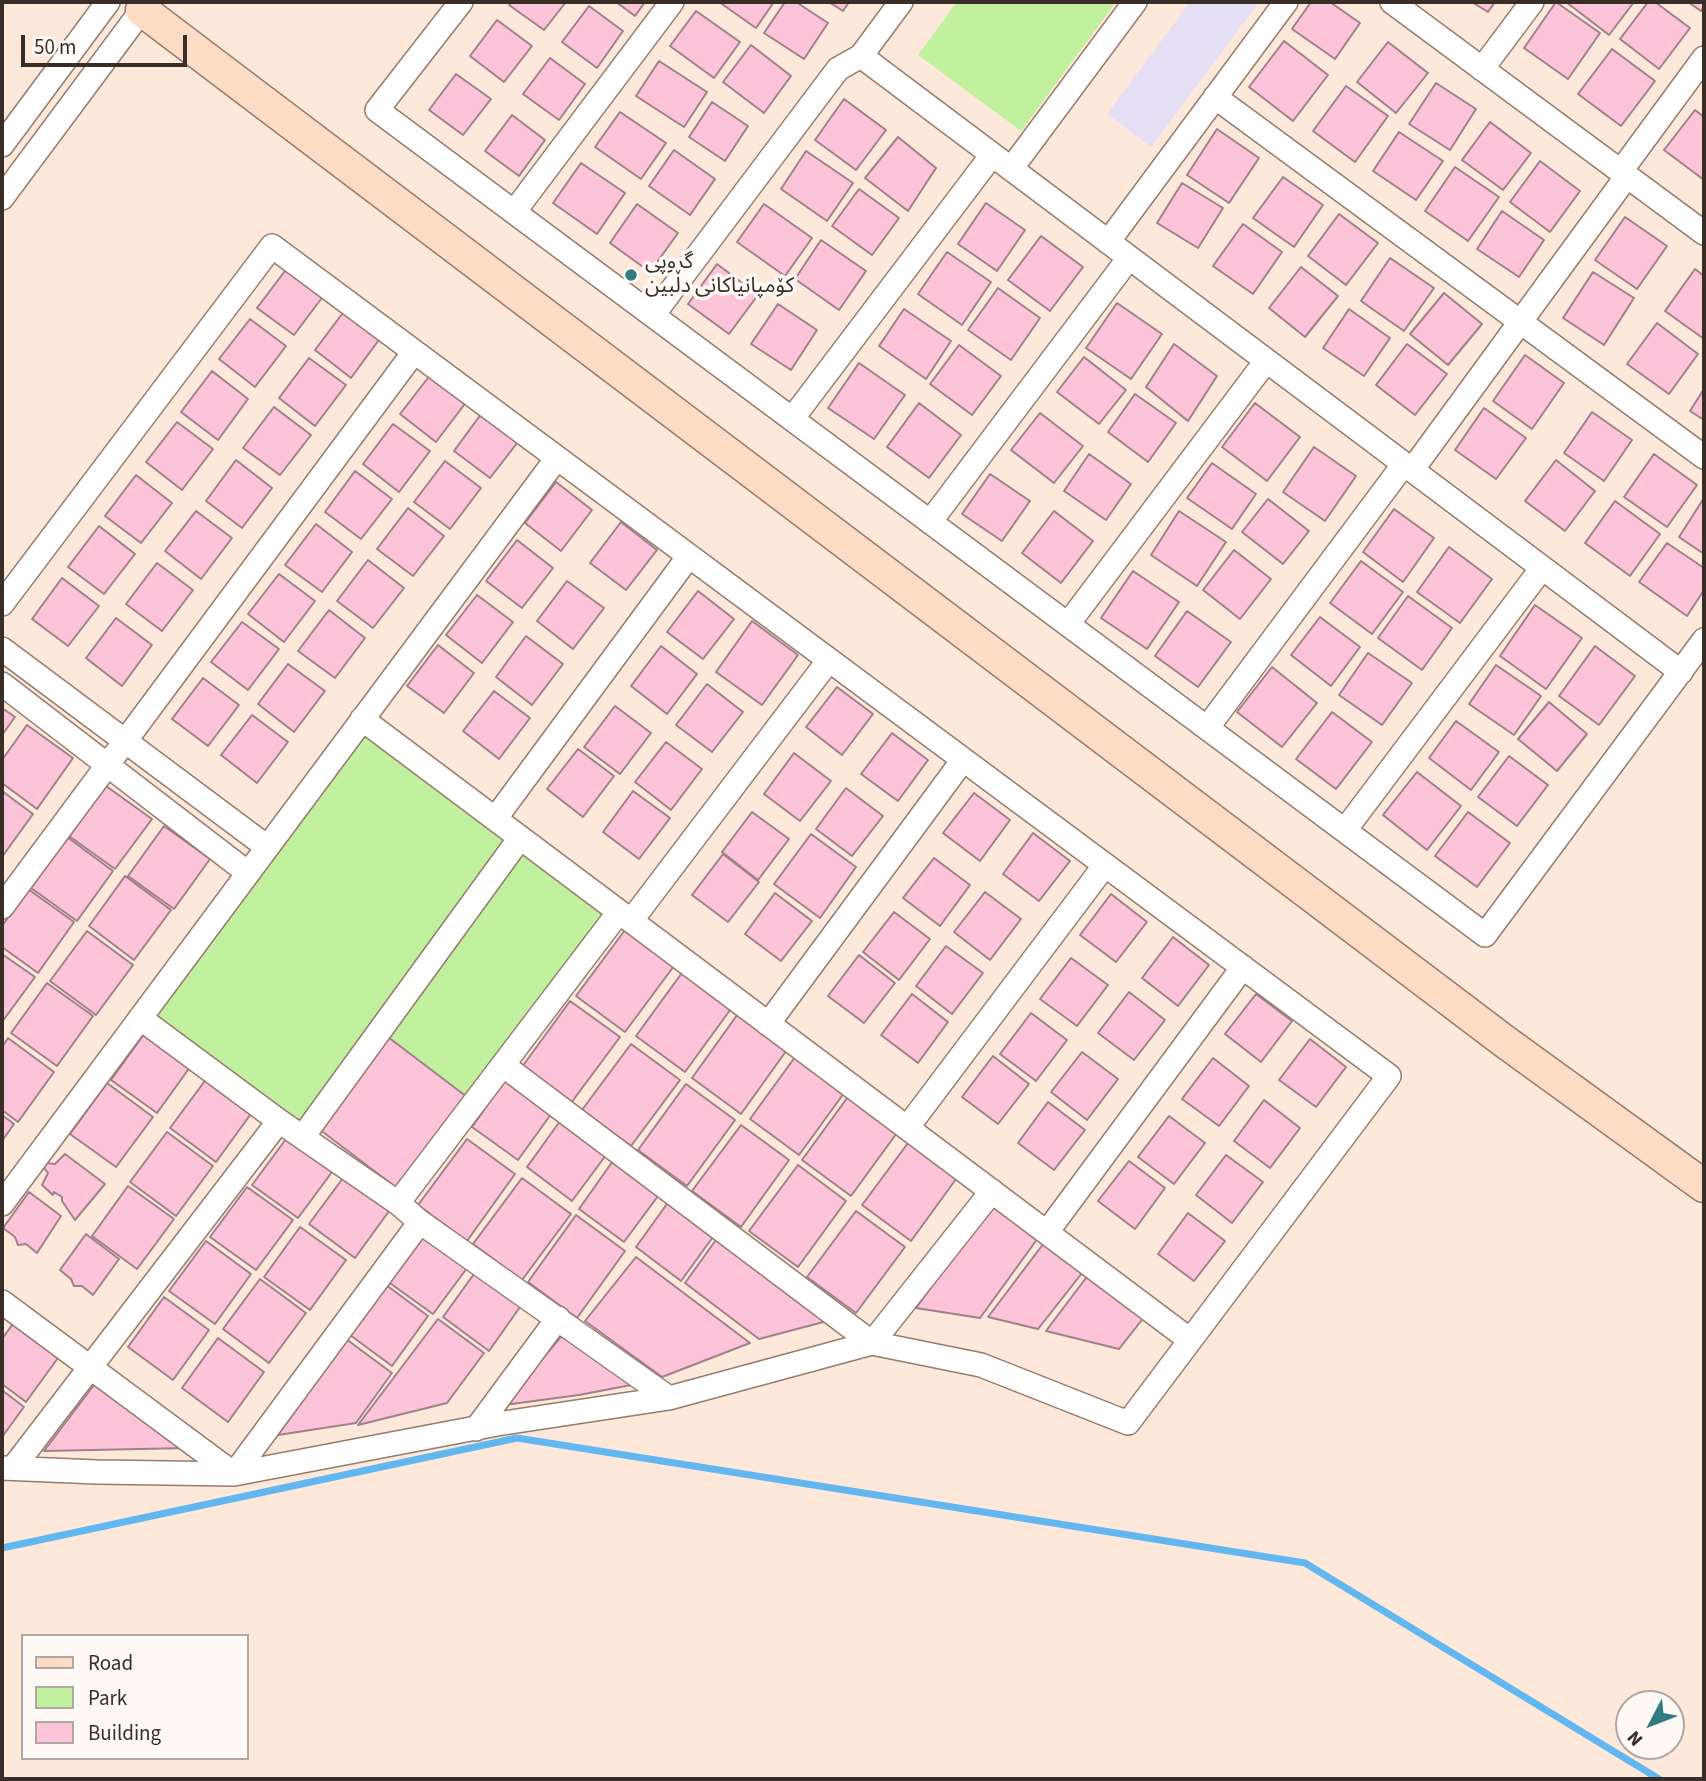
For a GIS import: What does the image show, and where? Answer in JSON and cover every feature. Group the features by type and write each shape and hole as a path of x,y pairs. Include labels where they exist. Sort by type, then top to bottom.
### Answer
{"street":[{"path":"2,145 108,2"},
{"path":"461,2 377,110 1485,935 1704,640"},
{"path":"514,212 672,2"},
{"path":"653,315 838,69 860,56 901,2"},
{"path":"1011,169 1135,2"},
{"path":"1108,242 1286,2"},
{"path":"1392,2 1704,233"},
{"path":"1482,69 1532,2"},
{"path":"2,198 145,6 1504,1041 1704,1186"},
{"path":"860,56 1681,671"},
{"path":"1207,728 1520,321 1704,58"},
{"path":"1215,96 1704,457"},
{"path":"792,419 992,155"},
{"path":"2,604 272,246 1389,1076 1128,1423 981,1365 873,1343 503,1065"},
{"path":"930,522 1129,258"},
{"path":"2,907 414,352"},
{"path":"1068,624 1266,360"},
{"path":"2,1204 557,458"},
{"path":"495,819 689,556"},
{"path":"1345,830 1542,568"},
{"path":"2,649 267,848"},
{"path":"398,1203 503,1065 625,917 829,660"},
{"path":"2,684 248,873"},
{"path":"362,719 1190,1340"},
{"path":"768,1024 963,760"},
{"path":"304,1135 520,838"},
{"path":"907,1128 1105,865"},
{"path":"1047,1232 1243,968"},
{"path":"140,1018 279,1121 304,1135 420,1222 669,1398"},
{"path":"7,1468 90,1367 279,1121"},
{"path":"7,1468 234,1474 497,1424 669,1398 873,1343 992,1191"},
{"path":"234,1474 420,1222"},
{"path":"2,1302 234,1474"},
{"path":"476,1429 558,1318"}],"shaded area":[{"path":"1190,2 1259,2 1151,147 1107,114"}],"green space":[{"path":"957,2 1116,2 1021,131 918,55"},
{"path":"364,734 507,840 298,1122 156,1016"},
{"path":"523,853 605,914 467,1097 388,1037"}],"building":[{"path":"512,2 566,2 544,30 509,5"},
{"path":"616,2 645,2 635,16"},
{"path":"719,2 774,2 756,28"},
{"path":"785,2 796,2 828,23 804,59 764,33"},
{"path":"829,2 849,2 843,11"},
{"path":"1311,2 1330,2 1360,23 1335,59 1292,29"},
{"path":"1472,2 1495,2 1488,12"},
{"path":"1556,2 1600,33 1568,79 1524,48"},
{"path":"1566,2 1634,2 1609,35"},
{"path":"1648,2 1655,2 1690,28 1659,69 1620,39"},
{"path":"1688,2 1704,2 1704,7 1701,11"},
{"path":"589,6 623,31 597,68 562,42"},
{"path":"696,11 740,42 714,78 670,46"},
{"path":"497,20 532,46 504,82 470,56"},
{"path":"1284,41 1328,75 1293,121 1249,87"},
{"path":"1388,42 1428,73 1396,113 1357,82"},
{"path":"751,45 791,76 764,113 723,82"},
{"path":"1612,49 1655,81 1621,126 1578,94"},
{"path":"550,58 585,84 559,120 523,94"},
{"path":"659,61 707,92 684,127 636,96"},
{"path":"456,74 491,99 463,135 429,110"},
{"path":"1436,83 1476,109 1450,150 1409,124"},
{"path":"1346,86 1388,116 1355,162 1313,131"},
{"path":"844,99 886,130 856,170 815,140"},
{"path":"712,102 748,126 725,161 689,137"},
{"path":"1695,110 1704,117 1704,180 1664,150"},
{"path":"620,112 666,143 641,179 595,147"},
{"path":"512,115 545,140 519,176 485,151"},
{"path":"1490,122 1531,153 1503,190 1462,160"},
{"path":"1217,129 1259,158 1229,203 1187,175"},
{"path":"1399,132 1443,161 1416,200 1373,171"},
{"path":"898,137 936,168 908,211 865,178"},
{"path":"674,150 715,179 690,215 649,186"},
{"path":"806,151 853,183 827,221 781,189"},
{"path":"1540,161 1580,191 1550,232 1510,202"},
{"path":"581,163 625,193 597,234 553,203"},
{"path":"1455,167 1499,197 1468,241 1425,211"},
{"path":"1283,177 1323,205 1294,247 1253,218"},
{"path":"1182,183 1223,208 1198,248 1157,223"},
{"path":"859,189 899,218 872,255 832,226"},
{"path":"986,203 1025,230 997,271 958,244"},
{"path":"637,204 678,233 650,272 610,243"},
{"path":"764,204 812,238 785,276 737,242"},
{"path":"1502,211 1544,240 1519,277 1477,249"},
{"path":"1339,214 1378,243 1346,285 1308,256"},
{"path":"1625,217 1667,246 1637,289 1595,260"},
{"path":"1243,224 1282,252 1253,294 1213,266"},
{"path":"1041,236 1083,267 1050,311 1008,280"},
{"path":"821,240 866,271 839,310 795,279"},
{"path":"947,252 991,282 962,325 918,294"},
{"path":"1390,258 1434,288 1404,331 1361,301"},
{"path":"717,264 758,295 729,334 688,304"},
{"path":"288,267 324,295 294,335 257,308"},
{"path":"1301,267 1338,296 1305,337 1269,308"},
{"path":"1695,269 1704,276 1704,339 1665,311"},
{"path":"1593,272 1634,298 1604,345 1563,318"},
{"path":"998,288 1040,318 1011,360 968,330"},
{"path":"1444,293 1482,324 1448,365 1410,334"},
{"path":"1117,303 1162,334 1131,379 1086,348"},
{"path":"778,304 817,330 791,370 751,344"},
{"path":"904,309 951,341 926,379 879,346"},
{"path":"1349,309 1390,338 1364,376 1323,348"},
{"path":"345,310 381,337 351,378 315,350"},
{"path":"250,319 286,346 255,387 219,359"},
{"path":"1657,323 1698,354 1669,394 1627,364"},
{"path":"1174,344 1217,376 1188,421 1146,387"},
{"path":"1407,344 1447,374 1415,415 1376,385"},
{"path":"959,345 1001,376 972,415 930,384"},
{"path":"1525,355 1564,383 1532,429 1493,401"},
{"path":"1084,357 1126,390 1099,424 1057,392"},
{"path":"309,358 346,385 315,426 279,398"},
{"path":"859,363 905,395 874,439 828,408"},
{"path":"212,371 248,399 218,440 181,412"},
{"path":"431,374 467,401 436,442 400,414"},
{"path":"1704,389 1704,420 1690,411"},
{"path":"1135,394 1176,423 1148,462 1108,432"},
{"path":"919,403 961,435 929,478 887,447"},
{"path":"1255,403 1300,437 1267,481 1222,447"},
{"path":"274,407 311,435 280,475 243,448"},
{"path":"1484,408 1526,438 1496,479 1455,450"},
{"path":"484,410 521,438 490,478 454,451"},
{"path":"1592,412 1632,440 1604,481 1564,453"},
{"path":"1040,413 1083,446 1054,483 1011,450"},
{"path":"177,422 213,449 182,490 146,462"},
{"path":"393,424 430,451 399,492 363,464"},
{"path":"1314,447 1356,476 1325,521 1283,492"},
{"path":"1089,454 1131,484 1106,520 1064,491"},
{"path":"1654,454 1697,485 1667,527 1624,497"},
{"path":"236,460 272,488 242,528 206,501"},
{"path":"1556,460 1595,491 1565,531 1525,501"},
{"path":"445,461 481,488 450,529 414,502"},
{"path":"1212,463 1256,494 1232,529 1187,498"},
{"path":"355,471 392,499 361,539 325,512"},
{"path":"990,474 1030,501 1002,541 962,514"},
{"path":"136,475 172,503 141,543 105,516"},
{"path":"556,482 592,510 561,551 525,523"},
{"path":"1704,498 1704,554 1679,537"},
{"path":"1268,499 1309,531 1283,564 1242,532"},
{"path":"1615,501 1660,534 1630,576 1585,543"},
{"path":"408,508 444,536 413,576 377,549"},
{"path":"1394,509 1434,538 1403,582 1363,552"},
{"path":"196,511 232,538 201,579 165,551"},
{"path":"1054,511 1093,541 1061,583 1022,553"},
{"path":"1179,511 1226,542 1197,586 1151,555"},
{"path":"621,522 657,550 626,590 590,563"},
{"path":"316,524 352,552 322,592 285,565"},
{"path":"99,526 135,554 104,594 68,567"},
{"path":"517,540 553,568 522,608 486,581"},
{"path":"1667,543 1704,568 1704,590 1687,616 1639,582"},
{"path":"1449,547 1492,579 1460,623 1417,592"},
{"path":"1234,550 1271,579 1240,619 1203,590"},
{"path":"368,560 404,588 373,628 337,601"},
{"path":"1361,561 1403,592 1372,634 1330,603"},
{"path":"157,563 193,590 162,631 126,604"},
{"path":"1133,571 1179,602 1147,649 1101,618"},
{"path":"279,574 315,601 284,642 248,614"},
{"path":"62,578 99,606 68,646 32,619"},
{"path":"567,581 604,608 573,649 537,621"},
{"path":"698,591 734,619 703,659 667,632"},
{"path":"477,595 513,622 482,663 446,635"},
{"path":"1408,596 1452,628 1422,670 1378,638"},
{"path":"1535,605 1582,638 1546,689 1500,656"},
{"path":"329,610 365,638 335,678 298,651"},
{"path":"1187,611 1231,642 1198,687 1155,656"},
{"path":"1320,617 1360,647 1331,686 1291,655"},
{"path":"116,618 152,645 122,686 86,658"},
{"path":"752,621 798,655 762,705 716,672"},
{"path":"242,622 279,649 248,690 211,662"},
{"path":"526,636 563,664 532,705 496,677"},
{"path":"438,645 474,673 444,713 407,686"},
{"path":"661,646 697,674 667,714 631,686"},
{"path":"1595,646 1635,676 1599,725 1559,696"},
{"path":"1368,653 1412,683 1382,725 1339,695"},
{"path":"288,664 325,691 294,732 258,704"},
{"path":"1496,665 1541,696 1514,735 1469,704"},
{"path":"1272,667 1317,703 1282,747 1237,712"},
{"path":"203,678 239,705 208,746 172,719"},
{"path":"707,684 743,712 712,752 676,725"},
{"path":"837,687 873,714 842,755 806,727"},
{"path":"494,691 530,718 499,759 463,731"},
{"path":"1549,702 1587,734 1557,771 1518,739"},
{"path":"615,706 651,733 620,774 584,747"},
{"path":"2,708 15,717 2,735"},
{"path":"1332,712 1372,742 1336,789 1296,759"},
{"path":"252,715 288,742 257,783 221,755"},
{"path":"1456,721 1499,752 1471,790 1429,758"},
{"path":"27,725 73,758 37,809 2,783 2,760"},
{"path":"892,733 928,760 898,801 861,774"},
{"path":"666,742 702,769 671,810 635,782"},
{"path":"578,749 614,776 583,817 547,789"},
{"path":"794,753 831,781 800,821 764,794"},
{"path":"1509,756 1548,785 1517,826 1478,797"},
{"path":"1417,772 1461,806 1427,850 1383,815"},
{"path":"106,786 152,819 115,869 69,836"},
{"path":"846,788 883,816 852,856 816,829"},
{"path":"2,791 33,814 2,857"},
{"path":"633,791 670,818 639,859 603,832"},
{"path":"974,793 1010,820 980,861 943,833"},
{"path":"752,812 789,839 758,880 722,852"},
{"path":"1468,812 1510,843 1477,887 1435,856"},
{"path":"164,826 210,859 174,909 128,876"},
{"path":"1033,833 1070,861 1039,901 1003,874"},
{"path":"811,834 856,867 820,918 774,884"},
{"path":"67,837 113,871 77,921 31,888"},
{"path":"723,854 759,882 728,922 692,895"},
{"path":"934,858 970,885 940,926 903,898"},
{"path":"125,876 171,910 134,960 89,926"},
{"path":"28,889 74,922 38,973 2,947 2,926"},
{"path":"985,892 1021,919 990,960 954,932"},
{"path":"775,893 812,921 781,961 745,934"},
{"path":"1111,894 1147,922 1116,962 1080,935"},
{"path":"894,912 930,939 899,980 863,952"},
{"path":"625,930 674,966 625,1032 576,996"},
{"path":"87,931 133,965 96,1015 50,981"},
{"path":"1173,937 1209,965 1178,1006 1142,978"},
{"path":"946,946 983,973 952,1014 916,986"},
{"path":"2,954 35,977 2,1022"},
{"path":"859,955 895,983 864,1023 828,996"},
{"path":"1071,958 1108,985 1077,1026 1040,999"},
{"path":"684,970 733,1006 685,1072 636,1036"},
{"path":"47,983 93,1016 57,1066 11,1033"},
{"path":"1129,992 1165,1020 1134,1060 1098,1033"},
{"path":"912,994 948,1022 918,1063 881,1035"},
{"path":"1256,994 1292,1021 1261,1062 1225,1034"},
{"path":"570,1001 620,1037 571,1103 522,1067"},
{"path":"740,1011 789,1047 741,1114 692,1078"},
{"path":"1031,1013 1067,1040 1036,1081 1000,1054"},
{"path":"147,1030 193,1063 157,1113 111,1080"},
{"path":"388,1037 467,1097 398,1189 319,1129"},
{"path":"8,1038 54,1072 18,1122 2,1110 2,1047"},
{"path":"1310,1039 1346,1067 1316,1107 1279,1080"},
{"path":"631,1044 680,1080 631,1146 582,1110"},
{"path":"1082,1052 1118,1079 1087,1120 1051,1092"},
{"path":"798,1053 847,1089 799,1155 750,1119"},
{"path":"993,1056 1029,1084 998,1124 962,1097"},
{"path":"1213,1058 1249,1086 1219,1126 1182,1099"},
{"path":"508,1076 554,1110 518,1160 472,1127"},
{"path":"207,1078 253,1111 216,1162 170,1128"},
{"path":"107,1083 153,1117 116,1167 70,1134"},
{"path":"686,1084 735,1120 687,1186 638,1150"},
{"path":"850,1094 899,1130 851,1196 802,1160"},
{"path":"1264,1100 1300,1128 1270,1168 1234,1141"},
{"path":"1048,1102 1085,1130 1054,1170 1018,1143"},
{"path":"2,1115 14,1124 2,1141"},
{"path":"1169,1116 1205,1143 1174,1184 1138,1157"},
{"path":"563,1117 609,1151 572,1201 527,1167"},
{"path":"741,1125 789,1160 741,1227 692,1191"},
{"path":"167,1132 213,1166 176,1216 130,1182"},
{"path":"289,1135 335,1168 298,1218 252,1185"},
{"path":"467,1139 515,1174 467,1241 418,1205"},
{"path":"911,1139 959,1175 911,1241 862,1205"},
{"path":"65,1154 105,1184 75,1220 62,1197 54,1192 53,1195 42,1185 48,1173 44,1168 47,1163 55,1164"},
{"path":"1226,1155 1263,1182 1232,1223 1196,1195"},
{"path":"615,1158 661,1192 624,1242 579,1209"},
{"path":"1129,1161 1165,1188 1135,1229 1098,1201"},
{"path":"798,1165 846,1201 798,1267 749,1231"},
{"path":"346,1174 392,1207 355,1258 309,1224"},
{"path":"522,1178 571,1214 522,1280 473,1244"},
{"path":"128,1186 174,1219 137,1269 92,1236"},
{"path":"247,1187 293,1220 256,1270 210,1237"},
{"path":"29,1192 61,1216 37,1253 26,1244 18,1245 15,1237 3,1228"},
{"path":"672,1197 718,1230 681,1281 636,1247"},
{"path":"992,1204 1038,1238 980,1318 916,1308"},
{"path":"856,1211 905,1247 856,1313 807,1277"},
{"path":"1188,1213 1225,1241 1194,1281 1158,1254"},
{"path":"576,1215 625,1251 577,1318 528,1282"},
{"path":"300,1227 346,1260 310,1310 264,1277"},
{"path":"424,1231 470,1264 433,1314 387,1281"},
{"path":"721,1233 831,1320 759,1339 685,1283"},
{"path":"86,1234 119,1259 93,1295 82,1286 74,1286 71,1279 60,1270"},
{"path":"1047,1239 1086,1268 1038,1329 988,1317"},
{"path":"206,1241 251,1274 215,1324 169,1291"},
{"path":"636,1257 750,1343 662,1377 585,1321"},
{"path":"479,1267 525,1300 489,1351 443,1317"},
{"path":"1089,1274 1145,1316 1119,1349 1046,1331"},
{"path":"260,1279 306,1313 269,1363 223,1329"},
{"path":"382,1282 428,1316 392,1366 346,1332"},
{"path":"164,1297 209,1330 173,1380 128,1347"},
{"path":"17,1318 63,1351 26,1402 2,1384 2,1339"},
{"path":"438,1319 484,1353 447,1403 358,1425"},
{"path":"564,1333 631,1385 504,1405"},
{"path":"218,1338 264,1372 228,1422 182,1388"},
{"path":"346,1339 392,1373 356,1423 278,1435"},
{"path":"97,1381 188,1448 44,1451"},
{"path":"2,1390 24,1407 2,1437"}],"waterway":[{"path":"2,1548 517,1438 1305,1563 1659,1779"}],"place":[{"name":"گروپی کۆمپانیاکانی دڵبین","path":"631,275"}]}
